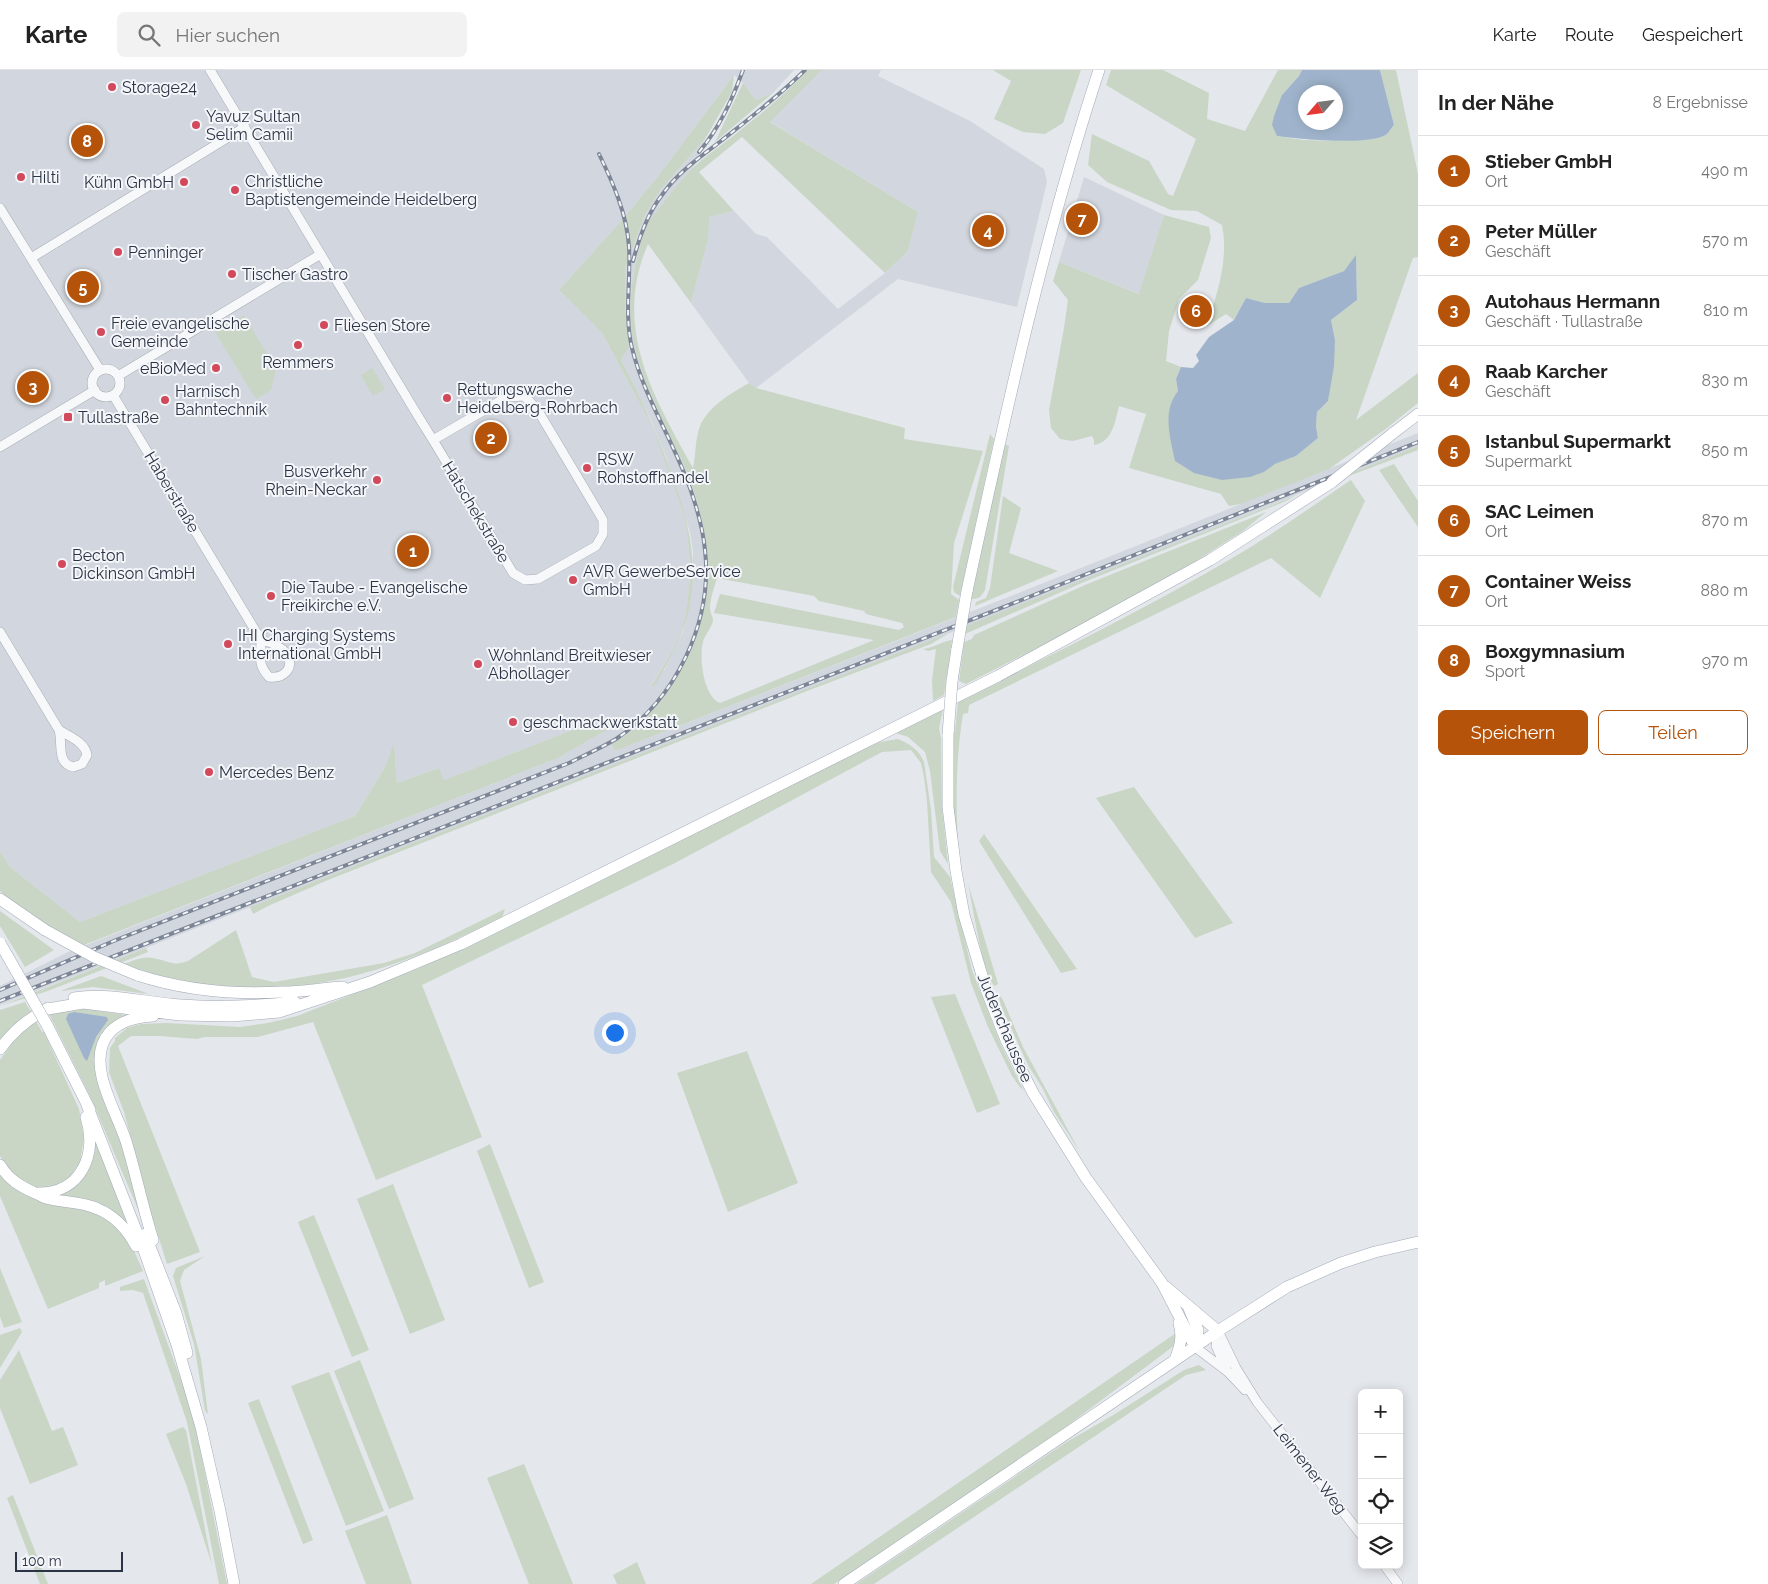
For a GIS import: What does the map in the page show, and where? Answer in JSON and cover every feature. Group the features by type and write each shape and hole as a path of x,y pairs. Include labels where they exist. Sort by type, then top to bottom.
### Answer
{"main road":[{"name":"Judenchaussee","path":"1099,70 1070,160 1046,251 1017,366 967,591 952,681 948,735 948,807 956,871 964,914 986,992 1006,1040 1033,1093 1086,1178 1162,1283 1195,1347"},
{"path":"153,1269 153,1241 130,1155 102,1078 101,1048 112,1029 123,1022 137,1017 180,1015 232,1016 279,1012 360,986 452,948 492,929 998,676 1210,560 1316,494 1392,434 1418,408"},
{"path":"1403,424 1418,414"},
{"path":"0,899 45,930 94,958 172,986 228,992 282,992 360,986"},
{"path":"0,943 47,1025 106,1141 153,1269 200,1424 234,1584"},
{"path":"48,1009 57,1002 67,999 92,996 174,1005 208,1006 254,1006 314,1000"},
{"path":"0,1049 17,1029 38,1013 48,1009 83,1004 180,1015"},
{"path":"36,1193 60,1190 69,1186 80,1174 85,1164 89,1138 82,1093"},
{"path":"0,1165 16,1184 26,1190 45,1198 100,1209 128,1233 153,1269 185,1345 194,1382 200,1424"},
{"path":"844,1584 1218,1331 1287,1288 1341,1263 1375,1252 1418,1242"},
{"name":"Judenchaussee","path":"1162,1283 1218,1331"},
{"path":"1188,1304 1198,1330 1195,1347"},
{"path":"1175,1360 1181,1346 1182,1334 1176,1311"}],"street":[{"name":"Hatschekstraße","path":"210,70 244,127 321,254 433,440 514,574 525,580 538,579 596,546 603,534 603,520 537,409 524,396 507,397 433,440"},
{"path":"31,258 244,127"},
{"path":"0,208 100,370"},
{"path":"118,376 321,254"},
{"path":"100,370 111,370 118,376 120,386 113,395 102,396 95,390 93,380 100,370"},
{"path":"0,448 95,390"},
{"name":"Haberstraße","path":"113,395 261,640"},
{"path":"0,632 59,730"},
{"path":"1218,1331 1216,1346 1220,1360 1228,1372"},
{"name":"Leimener Weg","path":"1218,1331 1236,1368 1258,1402 1358,1531"},
{"name":"Leimener Weg","path":"1195,1347 1228,1372 1258,1402"},
{"path":"1387,1569 1398,1584"}],"shaded area":[{"path":"0,70 794,70 773,93 756,100 734,75 623,219 559,290 602,333 652,426 683,513 691,572 686,612 681,632 673,650 652,684 665,669 683,632 692,593 693,552 690,532 666,457 651,420 621,360 629,347 625,305 625,269 645,215 661,189 705,139 694,167 669,195 648,223 634,270 630,302 632,329 640,367 685,469 699,508 708,551 707,595 697,638 678,677 651,713 613,744 615,751 1016,594 1418,433 1418,446 1021,605 0,1005 0,986 66,953 558,758 610,728 624,716 567,732 444,780 439,768 397,783 394,744 384,769 355,816 80,922 10,867 0,851"},
{"path":"822,70 881,70 878,76 970,121 1044,169 1047,182 1017,307 898,279 756,388 749,383 691,303 708,240 708,217 734,211 756,234 767,237 838,309 885,273 908,251 918,212 769,121"},
{"path":"1084,177 1164,215 1140,294 1059,262"}],"green space":[{"path":"808,70 822,70 770,122 918,212 908,251 885,273 742,137 699,172 734,211 709,217 708,240 691,303 648,244 638,275 634,304 636,332 642,360 664,414 693,468 697,436 704,419 721,401 749,383 756,388 905,428 904,439 983,451 954,543 951,594 959,600 956,617 615,751 612,744 644,720 670,688 684,665 696,639 704,612 707,585 708,558 698,504 689,477 647,386 634,344 631,301 633,279 640,245 649,221 689,173 705,157 785,93","holes":["717,578 814,596 819,601 864,611 866,614 902,623 904,627 899,630 720,594 714,613 874,640 720,703 714,699 706,685 702,666 702,649 705,636 713,620 710,605"]},
{"path":"993,70 1081,70 1063,123 1045,134 1023,132 994,119 1011,81"},
{"path":"1111,70 1163,70 1209,93 1207,119 1245,131 1278,70 1302,70 1282,95 1277,136 1303,140 1341,141 1387,134 1394,125 1380,70 1396,70 1418,174 1418,257 1413,258 1356,420 1418,373 1418,403 1387,428 1329,469 1241,504 1229,506 1221,494 1129,468 1146,414 1119,406 1109,435 1105,440 1094,445 1092,436 1073,441 1060,439 1051,428 1049,410 1068,300 1053,281 1059,262 1139,294 1164,215 1209,227 1211,238 1198,280 1179,299 1169,331 1166,361 1181,367 1176,379 1178,391 1264,472 1275,464 1296,456 1318,438 1316,426 1317,412 1328,401 1335,340 1331,320 1357,300 1356,256 1344,271 1299,288 1289,303 1265,303 1246,298 1234,320 1226,314 1207,326 1223,264 1224,238 1222,225 1197,211 1171,210 1107,182 1088,165 1092,134 1149,161 1168,194 1173,196 1196,139 1106,85"},
{"path":"734,75 732,92 705,139 661,189 645,215 625,269 625,305 629,347 621,360 649,417 672,475 689,532 692,558 693,584 682,633 670,659 654,686 652,685 673,650 681,632 686,612 691,572 683,513 652,426 602,333 559,290 623,219 658,176"},
{"path":"743,83 756,100 773,93 715,142"},
{"path":"244,315 276,369 271,390 256,399 215,332"},
{"path":"372,368 385,389 373,396 361,375"},
{"path":"990,434 994,439 960,596 954,592 953,587"},
{"path":"1004,444 1009,446 985,590 980,597 971,599"},
{"path":"1418,446 1418,450 1330,483 1336,479"},
{"path":"1394,464 1418,501 1418,527 1379,470"},
{"path":"1351,480 1365,501 1320,598 1271,558 969,705 968,713 963,714 958,751 958,846 966,900 994,1006 962,891 952,795 953,733 955,732 958,702 1097,632 1200,577 1264,539"},
{"path":"1297,495 1084,582 965,634 966,626"},
{"path":"1003,496 1021,508 1009,553 1058,571 975,606 976,602 986,598 990,588"},
{"path":"1266,512 1243,531 1152,589 966,684 959,681 964,642 972,639 974,635 1085,585"},
{"path":"949,633 931,644 328,880 253,914 250,907"},
{"path":"952,640 944,695 933,701 932,680 936,649 928,651 923,649"},
{"path":"943,709 939,728 941,738 942,807 948,864 940,851 930,771 925,752 908,737 896,733"},
{"path":"625,715 610,728 558,758 84,945 64,936 0,891 0,851 10,867 80,922 355,816 384,769 394,743 397,783 439,768 444,780 567,732"},
{"path":"898,739 914,748 924,762 931,810 934,857 950,877 972,970 1001,1045 1024,1091 1012,1076 988,1027 971,983 951,902 931,872 927,801 921,763 911,750 882,752 675,863 422,985 482,1137 376,1180 313,1022 258,1037 205,1037 197,1039 131,1036 118,1046 200,1252 167,1264 150,1210 124,1112 109,1072 110,1048 115,1038 127,1028 141,1024 167,1023 240,1027 297,1016 417,969 476,942 844,757 880,742"},
{"path":"1134,787 1233,923 1195,938 1096,798"},
{"path":"984,834 1077,969 1061,973 979,841"},
{"path":"968,883 998,984 995,986 986,969 982,954"},
{"path":"505,909 502,918 413,957 357,975 299,986 240,988 210,985 152,973 124,964 145,958 183,963 236,930 252,977 274,982 384,963 415,953"},
{"path":"0,911 54,950 25,967 0,926"},
{"path":"146,948 148,952 45,992 0,1006"},
{"path":"101,976 149,994 93,987 60,991"},
{"path":"998,993 1003,1000 1023,1047 1080,1152 1054,1112 1043,1089 1028,1065 1001,1006"},
{"path":"955,994 1000,1104 977,1113 931,997"},
{"path":"25,1002 31,1012 12,1026 0,1041 0,1010"},
{"path":"83,1007 133,1016 96,1050 96,1062 99,1083 121,1142 140,1214 90,1096 49,1014"},
{"path":"36,1021 42,1032 44,1032 79,1109 84,1138 80,1162 67,1182 42,1189 26,1184 10,1171 0,1156 0,1060 18,1035"},
{"path":"747,1051 798,1183 728,1212 677,1073"},
{"path":"94,1136 131,1230 117,1217 55,1195 70,1189"},
{"path":"490,1144 544,1282 529,1288 477,1151"},
{"path":"0,1173 13,1187 35,1199 86,1209 107,1218 131,1244 143,1271 105,1286 105,1280 99,1283 99,1288 48,1309 0,1196"},
{"path":"393,1184 445,1320 410,1334 357,1199"},
{"path":"314,1215 369,1350 352,1357 298,1222"},
{"path":"205,1256 184,1270 180,1281 201,1359 208,1414 205,1411 194,1344 173,1276 176,1268"},
{"path":"0,1268 22,1322 4,1328 0,1317"},
{"path":"144,1279 193,1413 227,1584 219,1584 187,1422 143,1293 133,1290 120,1291 120,1287"},
{"path":"20,1328 22,1332 0,1368 0,1335"},
{"path":"1179,1331 1175,1345 1063,1429 834,1584 811,1584"},
{"path":"19,1350 52,1431 63,1427 78,1465 30,1484 0,1408 0,1380"},
{"path":"360,1360 414,1499 389,1509 334,1371"},
{"path":"1199,1365 1206,1370 1186,1375 874,1584 856,1584 1065,1443 1184,1370"},
{"path":"329,1372 384,1511 346,1526 291,1386"},
{"path":"259,1399 313,1540 303,1544 248,1403"},
{"path":"183,1427 186,1430 212,1565 186,1484 166,1434"},
{"path":"524,1464 573,1584 529,1584 487,1478"},
{"path":"13,1495 48,1584 40,1584 7,1498"},
{"path":"387,1515 412,1584 366,1584 345,1531"},
{"path":"637,1562 646,1584 617,1584 613,1575"}],"water":[{"path":"1302,70 1380,70 1394,125 1387,134 1379,138 1366,140 1334,141 1277,136 1272,125 1282,95"},
{"path":"1356,255 1357,300 1331,320 1335,340 1334,366 1328,401 1317,412 1316,426 1318,438 1296,456 1250,477 1222,480 1194,473 1175,461 1169,416 1170,407 1178,391 1176,379 1181,367 1193,368 1199,361 1196,355 1209,337 1234,320 1246,298 1265,303 1289,303 1299,288 1344,271"},
{"path":"74,1012 107,1017 108,1020 96,1037 87,1061 66,1019 68,1014"}],"railway":[{"path":"699,152 725,113 743,70"},
{"path":"633,261 648,218 668,187 697,159 775,98 805,70"},
{"path":"0,990 116,940 569,763 616,739 656,703 673,681 696,631 703,604 706,577 704,542 690,488 651,401 632,348 628,323 628,235 618,199 599,154"},
{"path":"0,1001 1019,601 1418,442"}],"place":[{"name":"Storage24","path":"112,87"},
{"name":"Yavuz Sultan Selim Camii","path":"196,125"},
{"name":"Boxgymnasium","path":"87,141"},
{"name":"Hilti","path":"21,177"},
{"name":"Kühn GmbH","path":"184,182"},
{"name":"Christliche Baptistengemeinde Heidelberg","path":"235,190"},
{"name":"Container Weiss","path":"1082,219"},
{"name":"Raab Karcher","path":"988,231"},
{"name":"Penninger","path":"118,252"},
{"name":"Tischer Gastro","path":"232,274"},
{"name":"Istanbul Supermarkt","path":"83,287"},
{"name":"SAC Leimen","path":"1196,311"},
{"name":"Fliesen Store","path":"324,325"},
{"name":"Freie evangelische Gemeinde","path":"101,332"},
{"name":"Remmers","path":"298,345"},
{"name":"eBioMed","path":"216,368"},
{"name":"Autohaus Hermann","path":"33,387"},
{"name":"Rettungswache Heidelberg-Rohrbach","path":"447,398"},
{"name":"Harnisch Bahntechnik","path":"165,400"},
{"name":"Tullastraße","path":"68,417"},
{"name":"Peter Müller","path":"491,438"},
{"name":"RSW Rohstoffhandel","path":"587,468"},
{"name":"Busverkehr Rhein-Neckar","path":"377,480"},
{"name":"Stieber GmbH","path":"413,551"},
{"name":"Becton Dickinson GmbH","path":"62,564"},
{"name":"AVR GewerbeService GmbH","path":"573,580"},
{"name":"Die Taube - Evangelische Freikirche e.V.","path":"271,596"},
{"name":"IHI Charging Systems International GmbH","path":"228,644"},
{"name":"Wohnland Breitwieser Abhollager","path":"478,664"},
{"name":"geschmackwerkstatt","path":"513,722"},
{"name":"Mercedes Benz","path":"209,772"}]}
